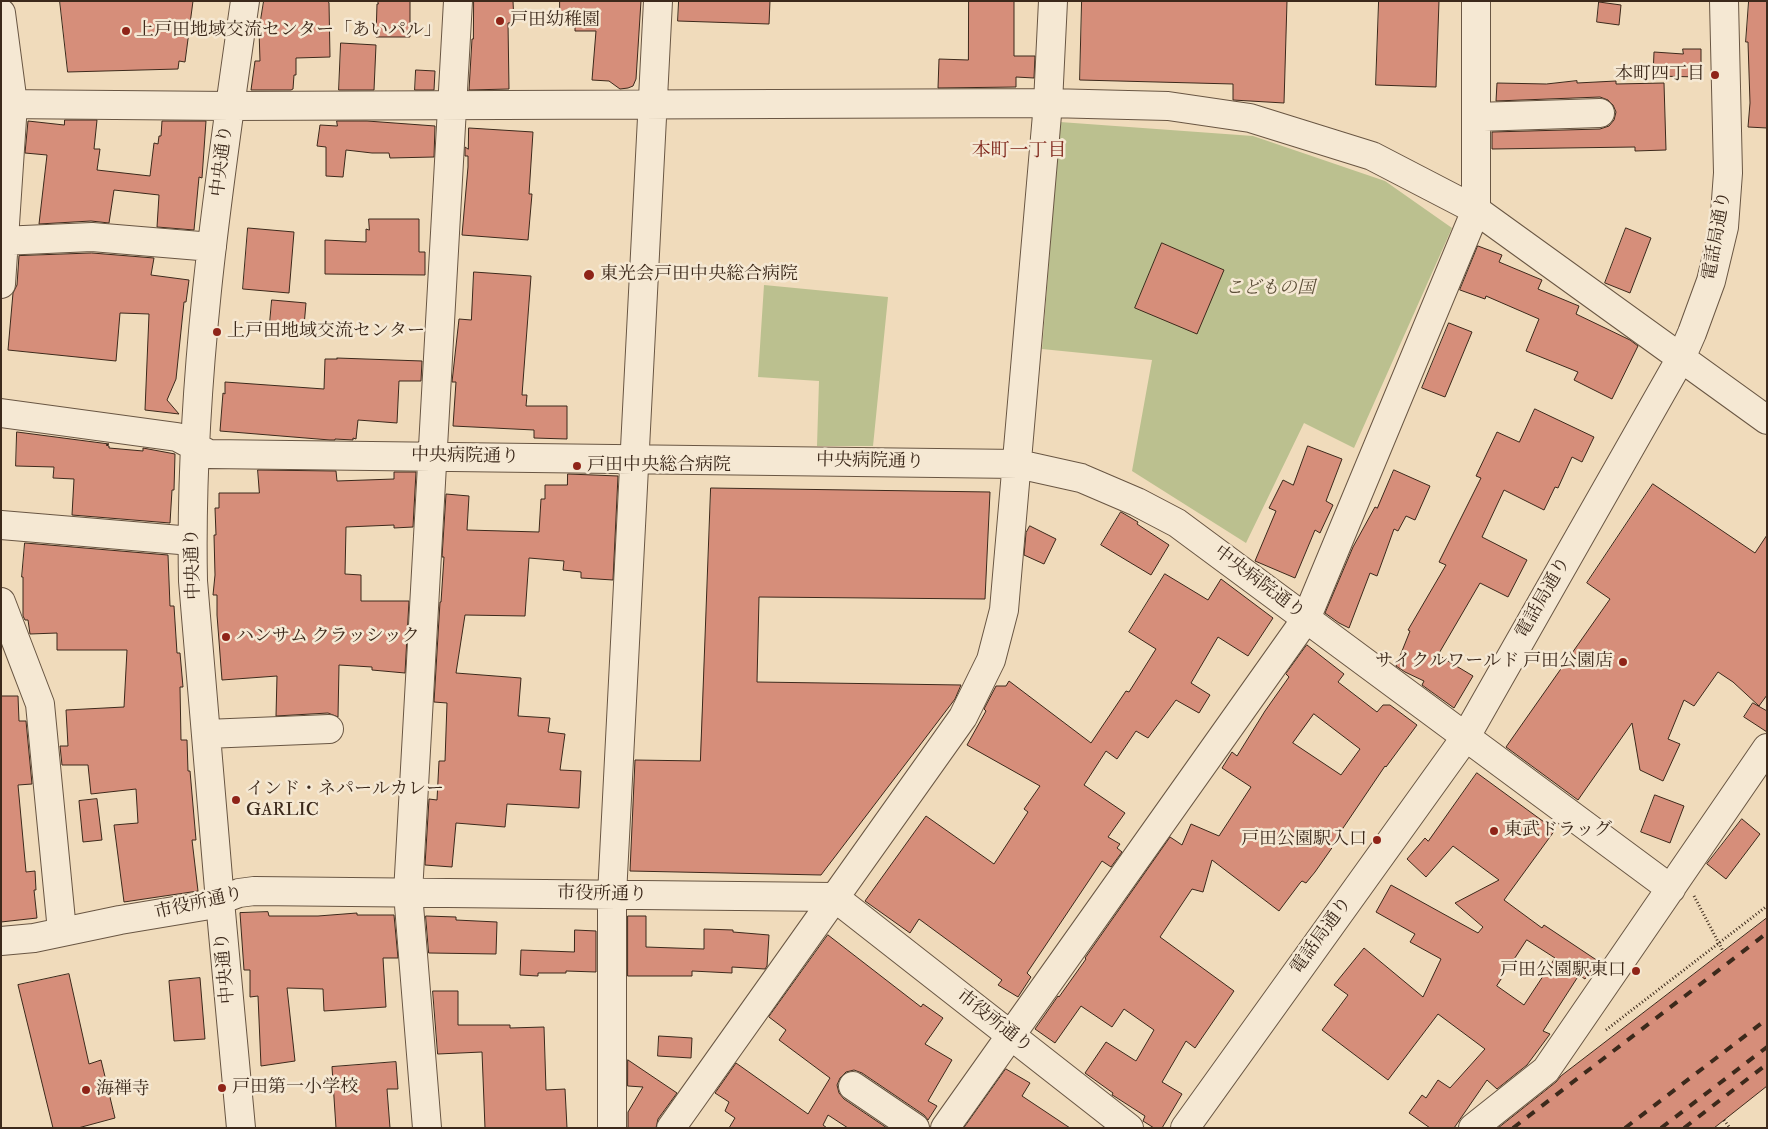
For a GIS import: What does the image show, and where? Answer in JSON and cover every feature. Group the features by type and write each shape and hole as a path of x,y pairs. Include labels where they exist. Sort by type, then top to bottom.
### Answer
{"street":[{"name":"中央通り","path":"241,1128 193,581 192,541 194,446 201,340 245,1"},
{"path":"427,1128 408,893 458,1"},
{"path":"612,1128 612,895 658,1"},
{"path":"671,1128 963,717 991,660 1004,610 1018,464 1048,103 1053,1"},
{"path":"945,1128 1306,619 1476,210 1476,1"},
{"name":"電話局通り","path":"1185,1128 1465,738 1681,358 1712,282 1725,218 1728,173 1724,1"},
{"path":"1,13 7,104 1,284"},
{"path":"7,104 230,106 1048,103 1168,106 1250,118 1372,156 1476,210 1767,420"},
{"path":"1476,117 1600,112"},
{"path":"3,241 92,237 212,247"},
{"name":"中央病院通り","path":"1,413 177,437 209,454 1018,464 1081,478 1137,502 1177,523 1465,738 1681,889"},
{"path":"1,525 192,541"},
{"path":"1,602 7,637 40,704 62,931"},
{"path":"206,734 329,729"},
{"path":"1473,1128 1546,1070 1681,889 1767,748"},
{"name":"市役所通り","path":"1,941 34,938 62,931 204,906 239,893 254,891 834,897 1129,1128"},
{"path":"854,1086 915,1128"}],"path":[{"path":"1681,889 1723,951"},
{"path":"1605,1030 1767,906"},
{"path":"1724,1120 1730,1128"}],"green space":[{"name":"こどもの国","path":"1060,122 1253,136 1385,181 1452,228 1354,448 1304,423 1246,543 1132,471 1152,360 1042,349"},
{"path":"764,285 888,297 873,446 817,446 819,381 758,377"}],"building":[{"name":"上戸田地域交流センター「あいパル」","path":"60,1 193,1 185,62 179,61 178,69 68,72"},
{"path":"264,1 328,1 329,3 330,57 296,58 296,75 294,75 293,89 291,90 251,90 255,61 260,61 259,30"},
{"path":"378,1 410,1 410,37 376,37"},
{"path":"474,1 513,1 514,23 508,23 509,89 469,90"},
{"path":"560,1 641,1 636,79 633,86 620,89 609,81 592,80 596,31 575,31 575,19 560,19"},
{"path":"679,1 770,1 769,24 678,21"},
{"path":"969,1 1014,1 1014,56 1035,56 1034,78 1016,77 1016,87 938,88 939,59 968,60"},
{"path":"1082,1 1287,1 1284,103 1233,100 1233,84 1080,80"},
{"path":"1379,1 1439,1 1436,87 1376,85"},
{"path":"1749,1 1767,1 1767,128 1748,127 1750,103 1748,42 1746,42"},
{"path":"1599,2 1621,5 1619,25 1597,22"},
{"path":"341,43 376,45 374,90 339,90"},
{"path":"1683,49 1701,49 1701,77 1653,76 1654,52 1683,54"},
{"path":"416,70 435,71 434,90 415,90"},
{"path":"1577,81 1577,83 1616,81 1616,84 1664,83 1666,150 1635,151 1635,147 1492,149 1492,132 1600,129 1609,126 1614,120 1616,112 1608,100 1600,97 1496,101 1497,83 1546,84"},
{"path":"65,120 97,120 94,149 100,149 97,170 150,176 154,143 158,144 159,136 161,136 162,121 206,121 202,178 199,177 194,230 157,227 159,195 114,190 109,223 91,221 39,224 47,155 25,153 28,121 64,125"},
{"path":"337,121 367,121 435,126 434,157 390,158 389,153 346,150 343,177 326,176 326,147 317,146 320,125 337,126"},
{"path":"469,128 533,132 529,194 532,194 528,240 462,235 468,167 468,156 465,156 465,147 468,149"},
{"path":"369,219 419,219 419,252 425,252 425,275 325,274 325,240 366,242 366,229 369,230"},
{"path":"248,228 294,232 289,293 243,289"},
{"path":"1626,228 1651,238 1630,293 1605,283"},
{"path":"1162,243 1224,270 1197,334 1135,308"},
{"path":"1478,246 1502,255 1499,262 1542,280 1538,289 1579,306 1576,314 1630,340 1638,346 1612,399 1574,380 1578,372 1526,351 1539,319 1486,296 1485,299 1460,290"},
{"path":"92,253 154,258 151,275 189,280 186,302 184,302 176,379 167,400 179,414 145,410 149,314 120,313 116,361 8,350 13,293 17,285 19,256"},
{"path":"474,272 531,276 522,395 527,395 526,406 567,406 567,439 534,438 534,430 453,426 456,382 452,382 459,319 471,320"},
{"path":"272,300 306,303 304,326 270,323"},
{"path":"1449,323 1472,332 1445,397 1422,388"},
{"path":"325,359 422,361 421,381 399,381 397,423 358,420 356,439 353,438 353,440 330,440 220,431 225,382 324,389"},
{"path":"1535,409 1594,437 1582,462 1572,457 1558,488 1555,487 1544,510 1504,490 1482,537 1527,560 1508,597 1480,583 1438,655 1473,676 1454,708 1422,685 1424,681 1396,666 1410,631 1408,630 1446,565 1439,562 1481,478 1476,476 1497,432 1519,442"},
{"path":"17,432 109,444 106,445 109,448 143,451 143,448 175,454 174,490 172,490 170,523 72,515 74,479 53,478 54,467 16,466"},
{"path":"1308,446 1342,459 1326,501 1333,505 1320,533 1315,530 1295,578 1255,561 1276,511 1269,508 1283,480 1293,485"},
{"path":"258,470 336,471 337,481 394,479 394,472 416,472 413,527 394,528 394,525 346,527 345,574 361,575 361,601 409,601 405,673 372,670 372,667 339,665 338,717 328,713 276,716 277,676 222,680 217,595 213,595 215,575 214,535 216,535 215,508 219,508 219,493 259,493"},
{"path":"1394,470 1430,486 1415,520 1406,516 1398,531 1394,529 1377,576 1370,573 1349,628 1325,613 1353,547 1375,507 1377,508"},
{"path":"568,474 618,476 613,580 581,578 581,572 563,570 564,561 529,558 525,616 465,615 456,673 521,678 518,716 550,718 548,732 565,734 560,770 581,771 579,808 507,804 505,827 456,823 452,867 425,865 429,799 437,800 439,761 445,761 447,703 434,702 444,557 442,557 446,494 469,496 467,530 539,532 541,499 545,499 545,485 567,485"},
{"path":"1653,484 1755,553 1767,535 1767,695 1759,706 1733,682 1718,672 1694,706 1684,700 1668,739 1680,744 1663,781 1640,770 1632,723 1578,800 1506,747 1610,599 1587,583"},
{"path":"711,488 990,492 985,599 759,597 757,682 961,685 955,699 821,875 630,871 635,760 700,761"},
{"path":"1121,512 1169,545 1151,575 1101,545"},
{"path":"1030,526 1056,539 1044,564 1024,555 1026,533"},
{"path":"25,543 168,555 170,606 174,606 177,653 180,653 183,687 180,687 181,740 187,740 188,771 190,771 196,840 192,840 198,891 124,902 114,825 138,823 136,789 91,794 88,765 62,765 60,746 68,746 66,710 124,707 127,650 57,650 57,633 30,634 28,620 25,620 23,616 22,577"},
{"path":"1165,574 1208,600 1221,579 1273,618 1248,656 1218,637 1191,683 1210,695 1199,713 1176,700 1148,738 1136,731 1117,759 1106,751 1084,785 1125,813 1108,837 1120,844 1117,848 1122,852 1111,867 1102,861 1027,973 1031,977 1018,997 998,985 1002,980 919,919 910,933 865,901 926,816 994,864 1028,812 1024,809 1040,786 967,745 986,711 984,709 996,686 1006,686 1009,681 1091,743 1126,691 1129,692 1156,649 1129,632"},
{"path":"1307,645 1344,674 1338,682 1377,712 1383,705 1390,705 1417,725 1385,766 1315,872 1306,883 1302,881 1300,883 1279,911 1212,860 1203,892 1192,889 1160,937 1234,991 1195,1048 1186,1041 1162,1082 1182,1094 1162,1128 1154,1128 1143,1121 1145,1116 1112,1095 1113,1093 1085,1073 1106,1042 1136,1061 1154,1030 1124,1009 1112,1027 1081,1006 1055,1043 1035,1029 1170,837 1182,845 1191,824 1219,836 1251,787 1222,768 1232,752 1237,756 1289,677 1286,674","holes":["1314,714 1360,749 1341,775 1293,743"]},
{"path":"1,696 18,696 19,721 26,721 32,784 18,785 26,872 35,871 36,890 34,890 37,918 1,922"},
{"path":"1753,703 1767,711 1767,732 1744,717"},
{"path":"1477,773 1555,830 1504,900 1542,928 1544,925 1598,961 1585,979 1579,975 1543,1031 1550,1034 1527,1065 1497,1089 1487,1080 1454,1128 1430,1128 1409,1113 1422,1095 1426,1098 1438,1080 1450,1088 1485,1049 1438,1014 1388,1080 1322,1030 1348,995 1334,985 1364,948 1423,997 1441,959 1410,942 1415,934 1376,912 1391,885 1478,933 1483,927 1455,903 1499,880 1453,846 1426,877 1407,859 1425,838 1428,841","holes":["1527,940 1555,958 1524,1005 1497,986"]},
{"path":"1655,795 1684,806 1670,843 1641,832"},
{"path":"97,799 102,840 83,842 79,801"},
{"path":"1742,819 1760,834 1726,879 1707,864"},
{"path":"268,912 269,916 318,916 357,913 357,915 394,915 398,958 383,958 386,1007 324,1011 323,989 287,988 295,1061 261,1066 258,996 250,997 250,970 244,970 240,913"},
{"path":"426,916 456,917 456,920 497,922 496,954 429,953"},
{"path":"628,916 646,916 646,947 704,949 704,929 733,930 733,932 769,935 767,966 765,969 732,967 732,973 692,971 692,976 628,976"},
{"path":"1767,918 1767,1086 1714,1128 1498,1128 1561,1076"},
{"path":"575,930 596,931 596,972 566,971 566,973 538,973 538,976 520,975 521,950 574,952"},
{"path":"828,935 921,1007 923,1004 943,1018 925,1044 952,1060 928,1101 937,1106 928,1120 924,1115 862,1073 854,1070 846,1072 840,1078 837,1085 839,1093 844,1099 887,1128 848,1128 828,1115 823,1125 827,1128 729,1128 735,1118 725,1111 729,1102 715,1093 736,1063 808,1114 830,1078 779,1040 786,1030 769,1017"},
{"path":"69,974 89,1064 101,1060 115,1118 78,1128 53,1128 18,985"},
{"path":"200,978 205,1039 174,1041 169,981"},
{"path":"433,991 458,991 458,1025 510,1025 510,1028 544,1027 546,1090 565,1089 567,1128 485,1128 482,1052 438,1054"},
{"path":"659,1036 692,1038 691,1058 658,1056"},
{"path":"628,1060 677,1093 658,1119 656,1128 628,1128 628,1112 643,1087 628,1086"},
{"path":"396,1062 398,1089 387,1089 390,1128 336,1128 332,1067"},
{"path":"1006,1069 1030,1083 1022,1096 1070,1128 964,1128"}],"railway":[{"path":"1513,1128 1767,933"},
{"path":"1625,1128 1767,1019"},
{"path":"1661,1128 1767,1047"},
{"path":"1684,1128 1767,1064"}],"place":[{"name":"戸田幼稚園","path":"500,21"},
{"name":"上戸田地域交流センター「あいパル」","path":"126,31"},
{"name":"本町四丁目","path":"1715,75"},
{"name":"東光会戸田中央総合病院","path":"589,275"},
{"name":"上戸田地域交流センター","path":"217,332"},
{"name":"戸田中央総合病院","path":"577,466"},
{"name":"ハンサム クラッシック","path":"226,637"},
{"name":"サイクルワールド 戸田公園店","path":"1623,662"},
{"name":"インド・ネパールカレー GARLIC","path":"236,800"},
{"name":"東武ドラッグ","path":"1494,831"},
{"name":"戸田公園駅入口","path":"1377,840"},
{"name":"戸田公園駅東口","path":"1636,971"},
{"name":"戸田第一小学校","path":"222,1088"},
{"name":"海禅寺","path":"86,1090"}],"district":[{"name":"本町一丁目","path":"1019,152"}]}
